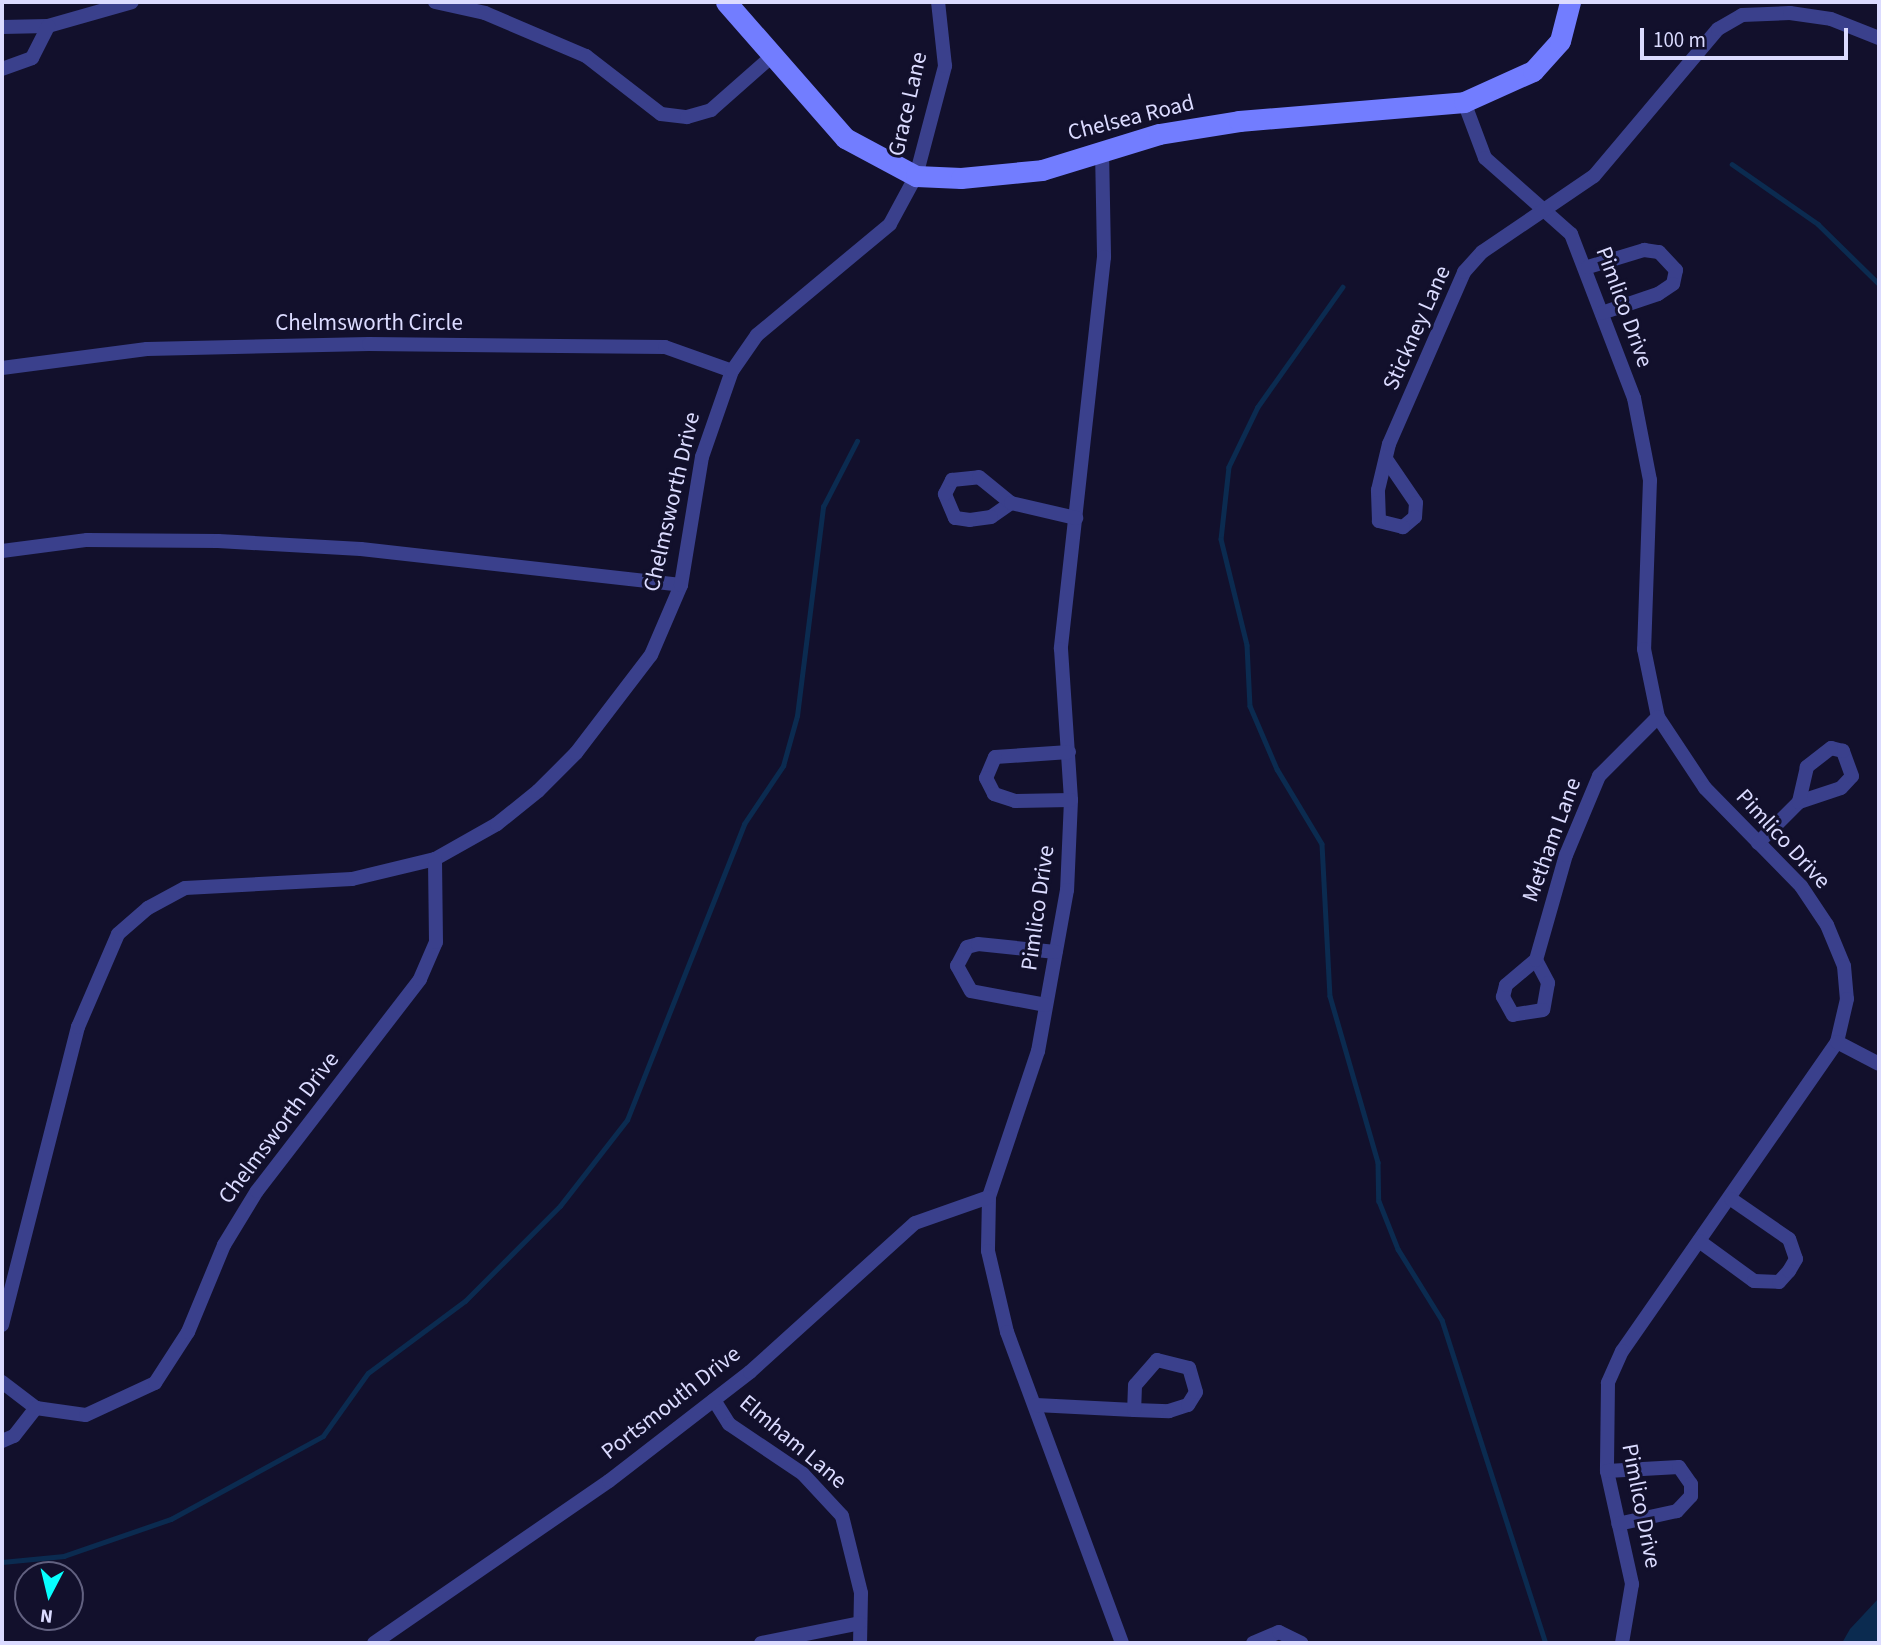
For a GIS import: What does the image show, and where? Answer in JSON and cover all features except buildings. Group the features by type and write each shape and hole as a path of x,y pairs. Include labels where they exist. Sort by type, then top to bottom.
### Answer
{"street":[{"path":"2,27 48,26 132,2"},
{"path":"435,2 486,7 586,55 661,114 711,110 770,58"},
{"path":"726,2 770,58 845,138 916,176"},
{"name":"Grace Lane","path":"916,176 945,66 938,2"},
{"name":"Chelsea Road","path":"916,176 1042,170 1102,150 1239,121 1464,102 1534,71 1560,41 1570,2"},
{"name":"Stickney Lane","path":"1386,459 1464,272 1545,206 1594,177 1699,47 1742,15 1831,19 1879,38"},
{"path":"2,69 32,58 48,26"},
{"name":"Pimlico Drive","path":"1464,102 1485,158 1545,206 1571,234 1588,267 1646,441 1652,519 1644,649 1658,717 1705,788 1801,886 1838,946 1847,999 1837,1042 1731,1199 1622,1351 1608,1383 1607,1471 1632,1584 1622,1643"},
{"name":"Pimlico Drive","path":"1102,150 1104,257 1060,649 1071,800 1056,952 1038,1051 989,1197 988,1251 1007,1332 1037,1405 1122,1643"},
{"name":"Chelmsworth Drive","path":"2,1325 78,1027 118,934 148,908 185,888 352,879 435,859 497,824 576,753 650,655 681,585 702,457 732,372 757,335 890,224 916,176"},
{"path":"1588,267 1644,250 1670,259 1676,270 1673,284 1658,294 1602,313"},
{"name":"Chelmsworth Circle","path":"2,368 147,349 369,344 665,346 732,372"},
{"path":"1011,503 1076,518"},
{"path":"2,551 87,540 218,541 361,549 681,585"},
{"name":"Metham Lane","path":"1536,960 1566,855 1600,776 1658,717"},
{"path":"1069,752 995,757 986,778 994,794 1015,801 1071,800"},
{"path":"1758,843 1799,802"},
{"name":"Chelmsworth Drive","path":"2,1382 36,1408 86,1415 155,1383 188,1332 224,1245 257,1191 420,979 436,942 435,859"},
{"path":"1046,1005 971,991 957,966 967,947 978,944 1056,952"},
{"path":"1837,1042 1879,1064"},
{"name":"Portsmouth Drive","path":"374,1643 609,1482 714,1400 915,1223 989,1197"},
{"path":"1699,1241 1754,1280 1779,1282 1789,1271 1796,1259 1789,1240 1731,1199"},
{"path":"1037,1405 1134,1410 1188,1405 1196,1392 1189,1368 1157,1360 1135,1385 1134,1410"},
{"name":"Elmham Lane","path":"714,1400 729,1424 803,1474 842,1516 857,1565 860,1643"},
{"path":"2,1441 14,1436 36,1408"},
{"path":"1607,1471 1667,1465 1688,1471 1691,1484 1691,1496 1677,1511 1618,1524"},
{"path":"761,1643 860,1623"},
{"path":"1253,1643 1279,1632 1302,1643"}],"water":[{"path":"1879,1598 1879,1643 1842,1643 1850,1629"}],"waterway":[{"path":"1732,164 1818,224 1879,284"},
{"path":"1343,287 1258,407 1229,467 1221,539 1247,645 1250,706 1277,769 1322,844 1330,996 1378,1162 1379,1201 1398,1249 1442,1320 1546,1643"},
{"path":"2,1562 64,1556 171,1519 323,1436 368,1373 465,1301 560,1206 627,1120 744,824 783,766 797,716 823,507 857,441"}]}
